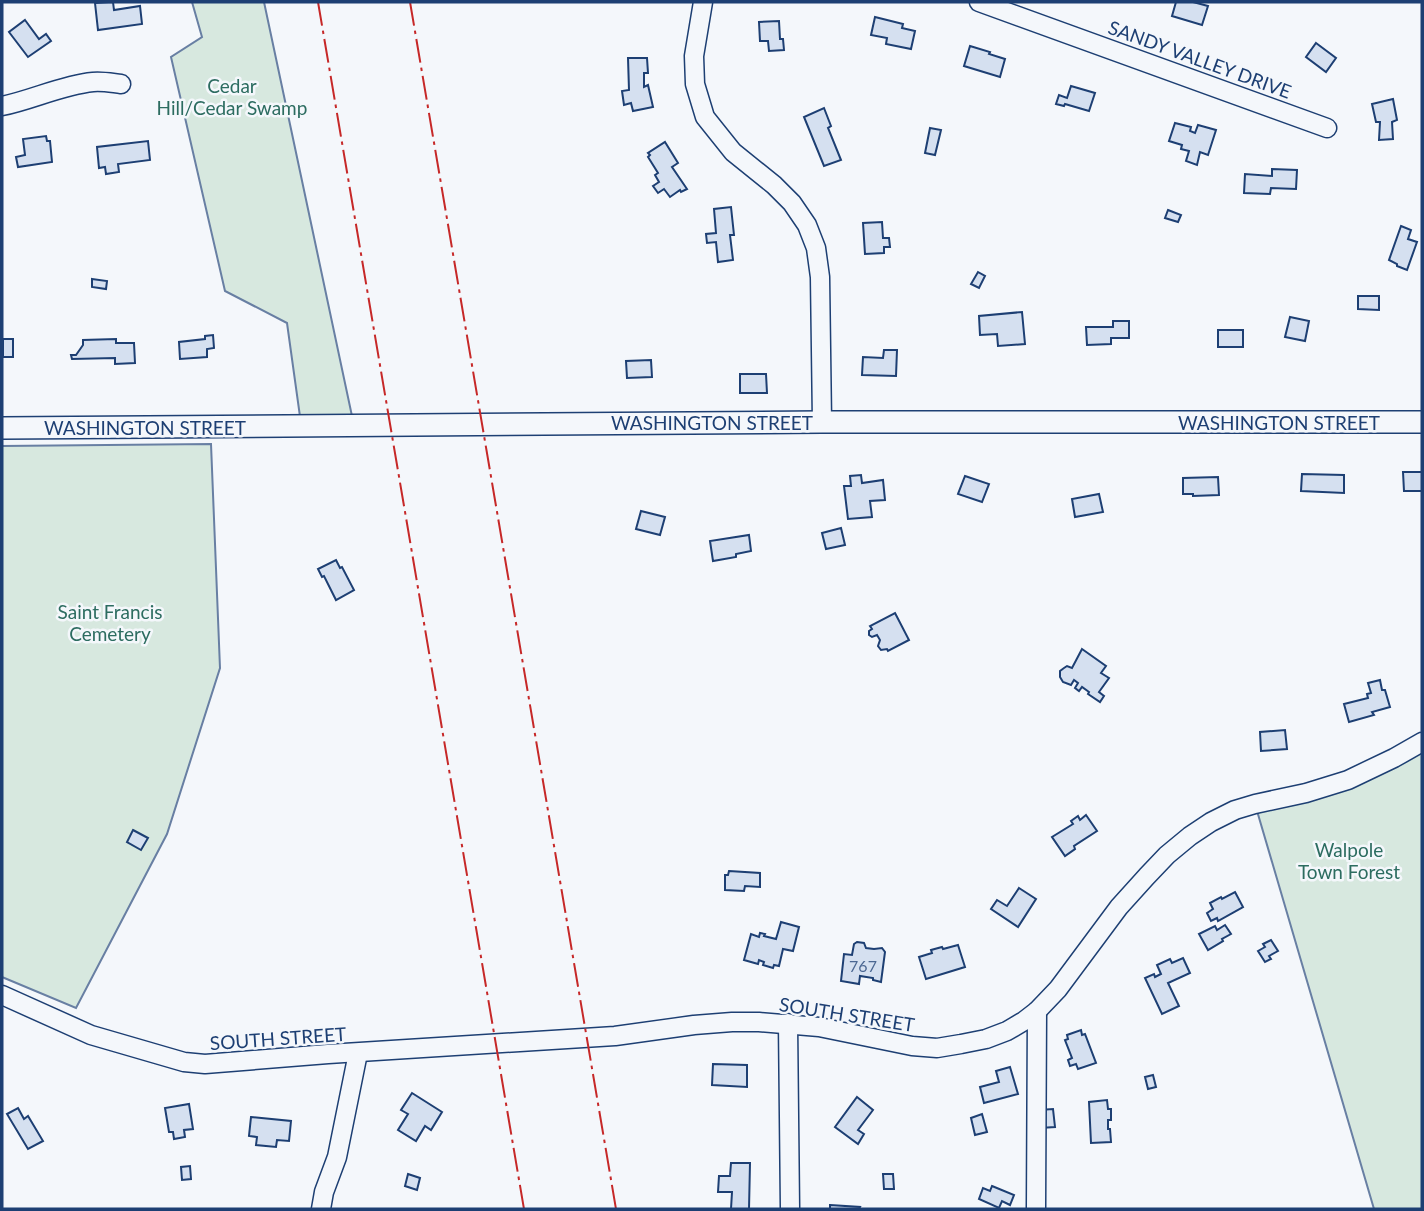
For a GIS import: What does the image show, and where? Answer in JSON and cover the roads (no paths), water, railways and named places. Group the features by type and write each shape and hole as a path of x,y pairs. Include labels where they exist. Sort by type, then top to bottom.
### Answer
{"main road":[{"name":"WASHINGTON STREET","path":"2,428 822,422 1422,422"}],"street":[{"path":"703,2 694,56 695,84 705,117 733,152 792,203 807,225 816,248 820,277 822,422"},
{"name":"SANDY VALLEY DRIVE","path":"979,2 1327,128"},
{"path":"2,106 76,85 95,82 121,84"},
{"name":"SOUTH STREET","path":"2,995 91,1035 184,1062 211,1064 615,1036 732,1022 788,1023 833,1029 912,1046 937,1048 986,1039 1037,1012 1058,989 1119,907 1167,855 1211,822 1235,810 1348,780 1422,742"},
{"path":"1036,1209 1037,1012"},
{"path":"788,1023 790,1209"},
{"path":"321,1209 324,1192 337,1157 358,1053"}],"park label":[{"name":"Cedar Hill/Cedar Swamp","path":"232,96"},
{"name":"Saint Francis Cemetery","path":"110,622"},
{"name":"Walpole Town Forest","path":"1349,860"}]}
